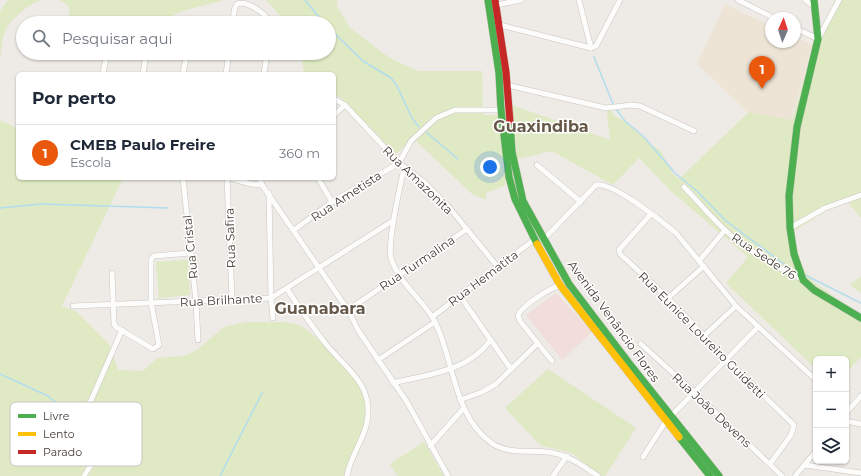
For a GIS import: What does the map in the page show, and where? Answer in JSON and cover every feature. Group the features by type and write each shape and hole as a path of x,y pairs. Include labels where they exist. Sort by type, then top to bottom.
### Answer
{"main road":[{"name":"Avenida Venâncio Flores","path":"488,0 499,73 501,110 512,187 523,217 560,285 669,418 719,476"},
{"name":"Avenida Venâncio Flores","path":"496,2 507,85 512,152 518,185 523,201 569,284 669,418 710,476"},
{"path":"815,3 818,39 797,127 789,196 790,228 794,254 802,280 814,290 861,318"}],"street":[{"path":"496,2 521,0"},
{"path":"579,0 591,48"},
{"path":"500,25 591,48 596,46 620,0"},
{"path":"738,0 765,14"},
{"path":"805,0 815,3"},
{"path":"801,31 818,39 837,1"},
{"path":"234,16 235,7 244,2 253,4 267,16"},
{"path":"103,72 106,60"},
{"path":"143,72 145,60"},
{"path":"182,72 185,60"},
{"path":"226,72 228,60"},
{"path":"264,72 267,60"},
{"path":"507,85 606,108 631,105 640,106 694,131"},
{"name":"Rua Amazonita","path":"336,100 345,105 398,163 437,195 497,266"},
{"path":"336,113 345,105"},
{"path":"398,163 411,141 436,118 445,113 470,109 501,110"},
{"name":"Rua Ametista","path":"294,230 332,202 398,163"},
{"path":"537,165 581,202"},
{"path":"404,168 394,220 391,256 400,275 433,320 452,369 463,409 484,435 498,447 545,451 567,456 598,476"},
{"name":"Rua Cristal","path":"183,180 196,302 198,340"},
{"name":"Rua Safira","path":"227,180 232,298"},
{"path":"237,180 251,184 262,180 269,193 348,310 358,330 407,402 430,446 448,476"},
{"path":"319,180 332,202"},
{"path":"544,239 581,202 594,186 602,184 621,193 676,233 736,306 813,377"},
{"name":"Rua Sede 76","path":"684,187 725,230 771,263 802,280"},
{"path":"269,193 271,298 273,318"},
{"path":"790,228 825,208 861,195"},
{"name":"Rua Eunice Loureiro Guidetti","path":"651,214 619,250 621,256 668,298 794,425 794,431 770,464"},
{"name":"Rua Brilhante","path":"73,306 151,302 196,302 232,298 271,298 394,220"},
{"name":"Rua Turmalina","path":"348,310 467,229"},
{"path":"699,261 725,230"},
{"name":"Rua Hematita","path":"378,360 433,320 497,266 535,239"},
{"path":"112,273 114,324 153,349 159,345 151,302 151,261 154,256 190,253"},
{"path":"668,298 704,266"},
{"path":"552,361 520,321 518,315 525,307 540,296 560,285 569,284"},
{"path":"287,289 325,344 337,355 359,382 368,405 367,423 351,460 347,476"},
{"path":"460,296 511,369"},
{"path":"705,335 736,306"},
{"path":"643,457 669,418 726,358 758,327"},
{"path":"90,402 122,330"},
{"path":"393,383 452,369 474,358 490,341"},
{"path":"460,400 489,388 538,343"},
{"name":"Rua João Devens","path":"641,344 782,476"},
{"path":"849,408 861,396"},
{"path":"430,446 463,409"},
{"path":"849,422 861,424"},
{"path":"795,476 813,455"},
{"path":"553,476 567,456"},
{"path":"805,465 861,473"},
{"path":"84,476 90,466"}],"shaded area":[{"path":"725,4 765,23 765,48 801,48 801,40 812,45 790,124 751,115 697,64"},
{"path":"556,293 592,332 562,360 526,315"}],"green space":[{"path":"8,0 42,0 33,4 16,16 7,27 3,39 0,62 0,11"},
{"path":"60,0 224,0 186,10 172,16 68,16 70,7"},
{"path":"266,0 337,0 337,6 350,28 388,57 417,71 482,71 483,115 498,115 506,185 486,193 486,200 472,194 413,138 396,154 340,97 336,96 336,72 304,72 302,60 336,60 336,16 281,16"},
{"path":"836,0 861,0 861,218 845,199 789,234 796,254 805,271 814,282 861,316 861,357 849,370 849,356 813,356 813,366 726,283 748,257 672,192 639,158 613,185 552,151 517,159 512,105 610,140 606,106 616,117 627,122 649,143 661,151 672,172 679,179 749,112 792,120 813,47"},
{"path":"0,121 16,128 16,180 122,180 62,306 77,312 109,344 118,370 143,371 157,358 184,356 197,350 224,327 246,322 283,322 303,327 342,359 369,399 366,426 349,468 349,476 0,476"},
{"path":"188,260 190,295 159,298 156,262"},
{"path":"861,276 861,293 850,285"},
{"path":"548,369 636,428 605,476 602,476 570,452 541,446 505,408"},
{"path":"424,442 444,476 398,476 390,464"}],"waterway":[{"path":"305,0 318,16"},
{"path":"336,35 363,61 391,78 396,84 412,118 419,127"},
{"path":"594,57 613,104"},
{"path":"616,109 625,121 644,137 675,173 698,192 726,221 792,270"},
{"path":"426,132 458,159"},
{"path":"0,208 41,204 168,208"},
{"path":"805,275 861,303"},
{"path":"0,374 48,396 55,402"},
{"path":"220,476 262,393"}],"traffic: fast":[{"path":"488,0 499,73 501,110 509,177 515,199 537,244"},
{"path":"814,0 818,39 797,127 789,196 790,228 794,254 803,280 814,290 861,318"},
{"path":"510,122 512,152 523,201 569,284 632,367 719,476"},
{"path":"679,437 710,476"}],"traffic: slow":[{"path":"537,244 560,285 679,437"}],"traffic: jam":[{"path":"495,0 506,72 510,122"}],"place":[{"name":"CMEB Paulo Freire","path":"762,89"}],"district":[{"name":"Guaxindiba","path":"541,126"},
{"name":"Guanabara","path":"320,308"}]}
